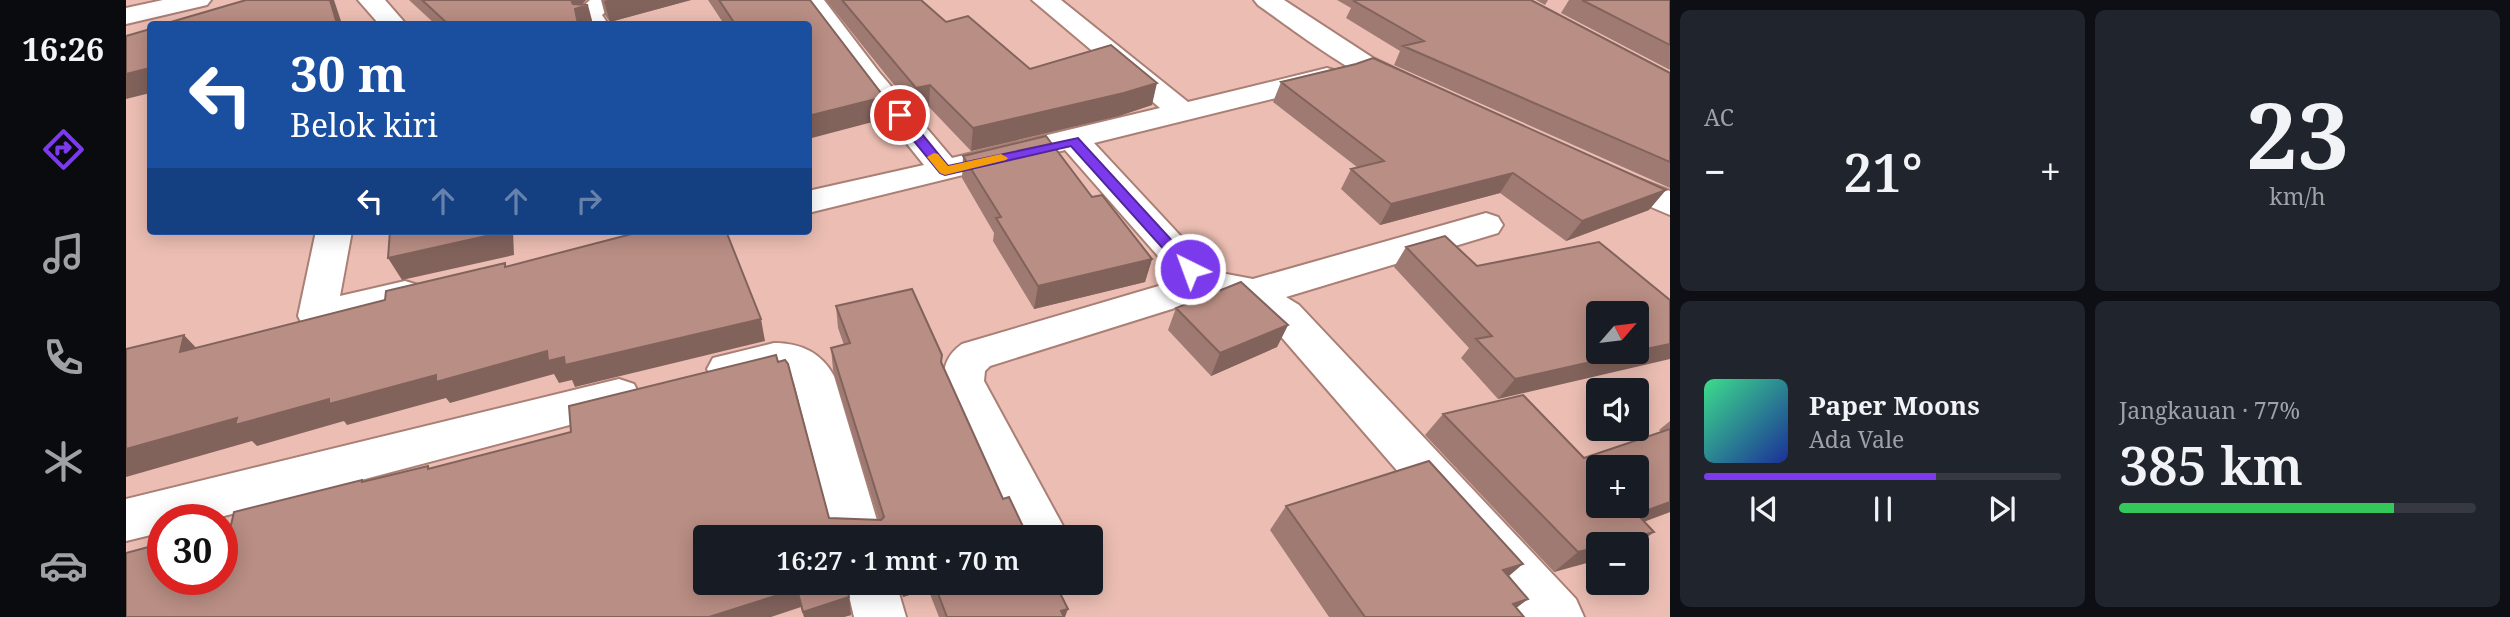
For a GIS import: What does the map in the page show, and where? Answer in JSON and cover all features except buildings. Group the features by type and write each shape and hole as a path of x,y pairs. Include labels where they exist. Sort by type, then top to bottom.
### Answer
{"street":[{"path":"126,16 198,0"},
{"path":"371,0 390,21"},
{"path":"811,0 869,78 945,170"},
{"path":"1045,0 1184,113"},
{"path":"1267,0 1363,64 1430,95"},
{"path":"812,201 1074,141 1338,75 1363,64"},
{"path":"1074,141 1190,269 1210,284 1253,293 1285,315 1558,617"},
{"path":"1582,164 1670,204"},
{"path":"1253,293 1486,225"},
{"path":"333,235 317,316 439,288"},
{"path":"1039,525 963,382 965,364 976,355 1210,284"},
{"path":"126,520 769,359 791,358 813,376 855,525"},
{"path":"874,595 880,617"}],"slow traffic":[{"path":"934,157 945,170 1001,158"}],"route":[{"path":"900,115 945,170 1074,141 1190,269"}]}
